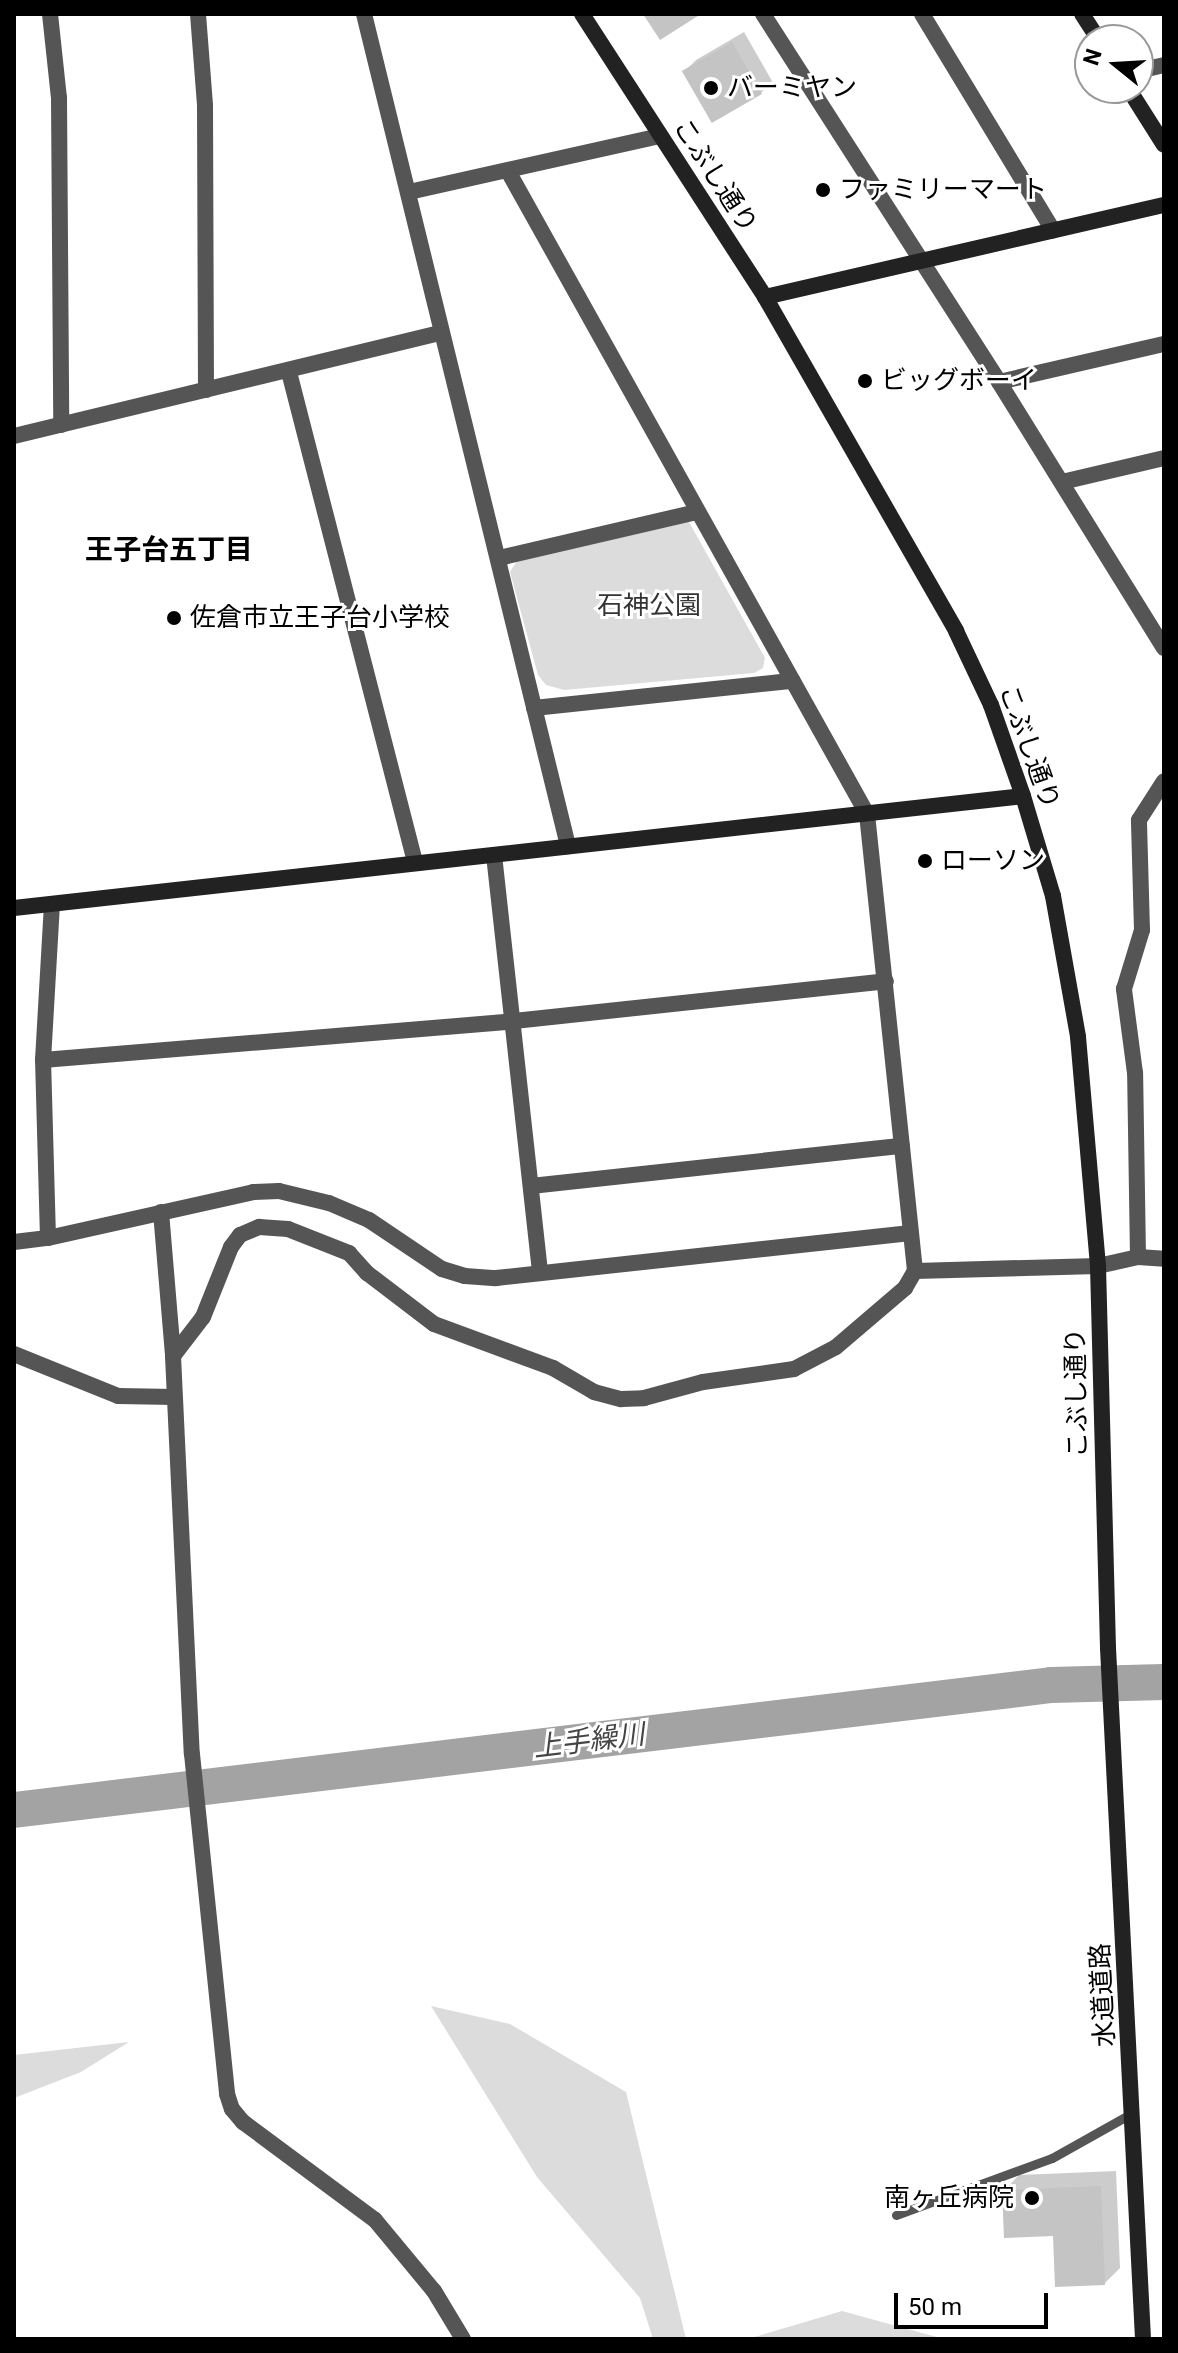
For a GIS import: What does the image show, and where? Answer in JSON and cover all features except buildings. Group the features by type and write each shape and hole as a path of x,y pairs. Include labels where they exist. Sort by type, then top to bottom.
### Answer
{"street":[{"path":"50,14 59,98 61,425"},
{"path":"198,14 205,106 206,390"},
{"path":"364,14 568,846"},
{"name":"こぶし通り","path":"582,14 765,297 956,631 991,705 1023,796 1053,896 1078,1037 1098,1266 1108,1648"},
{"path":"763,14 999,382 1164,648"},
{"path":"922,14 1053,230"},
{"path":"1138,104 1164,145"},
{"path":"409,192 660,136"},
{"path":"173,1356 203,1317 231,1247 240,1235 259,1227 288,1229 349,1253 367,1273 434,1324 553,1368 594,1392 621,1399 644,1398 703,1382 794,1369 836,1347 905,1288 915,1271 867,814 508,171"},
{"path":"765,297 1164,205"},
{"path":"14,436 441,333"},
{"path":"999,382 1164,344"},
{"path":"289,372 415,862"},
{"path":"1062,482 1164,458"},
{"path":"499,558 696,512"},
{"path":"534,708 793,681"},
{"path":"1138,1257 1135,1073 1124,989 1142,930 1139,820 1164,781"},
{"path":"14,908 1023,796"},
{"path":"494,855 540,1271"},
{"path":"48,1238 43,1060 52,904"},
{"path":"43,1060 514,1021 886,981"},
{"path":"531,1186 902,1146"},
{"path":"14,1242 48,1238 253,1192 279,1191 329,1203 369,1220 442,1269 465,1276 496,1278 911,1233"},
{"path":"161,1212 173,1356 192,1754 227,2094 232,2109 243,2122 375,2220 434,2291 463,2339"},
{"path":"915,1271 1098,1266 1138,1257 1164,1259"},
{"path":"14,1354 118,1396 174,1397"},
{"name":"水道道路","path":"1108,1648 1134,2112 1143,2339"}],"lane":[{"path":"896,2215 1052,2158 1134,2112"}],"green space":[{"name":"石神公園","path":"682,519 689,522 765,658 763,668 754,673 564,690 546,685 538,675 510,572 517,561"},
{"path":"431,2006 510,2024 626,2092 686,2339 653,2339 640,2298 537,2177"},
{"path":"129,2042 81,2072 14,2098 14,2055"},
{"path":"842,2311 944,2339 748,2339"}],"waterway":[{"name":"上手繰川","path":"14,1810 1051,1685 1164,1682"}],"place":[{"name":"バーミヤン","path":"711,88"},
{"name":"ファミリーマート","path":"823,190"},
{"name":"ビッグボーイ","path":"865,381"},
{"name":"佐倉市立王子台小学校","path":"174,618"},
{"name":"ローソン","path":"925,861"},
{"name":"南ヶ丘病院","path":"1032,2198"}],"district":[{"name":"王子台五丁目","path":"169,550"}]}
